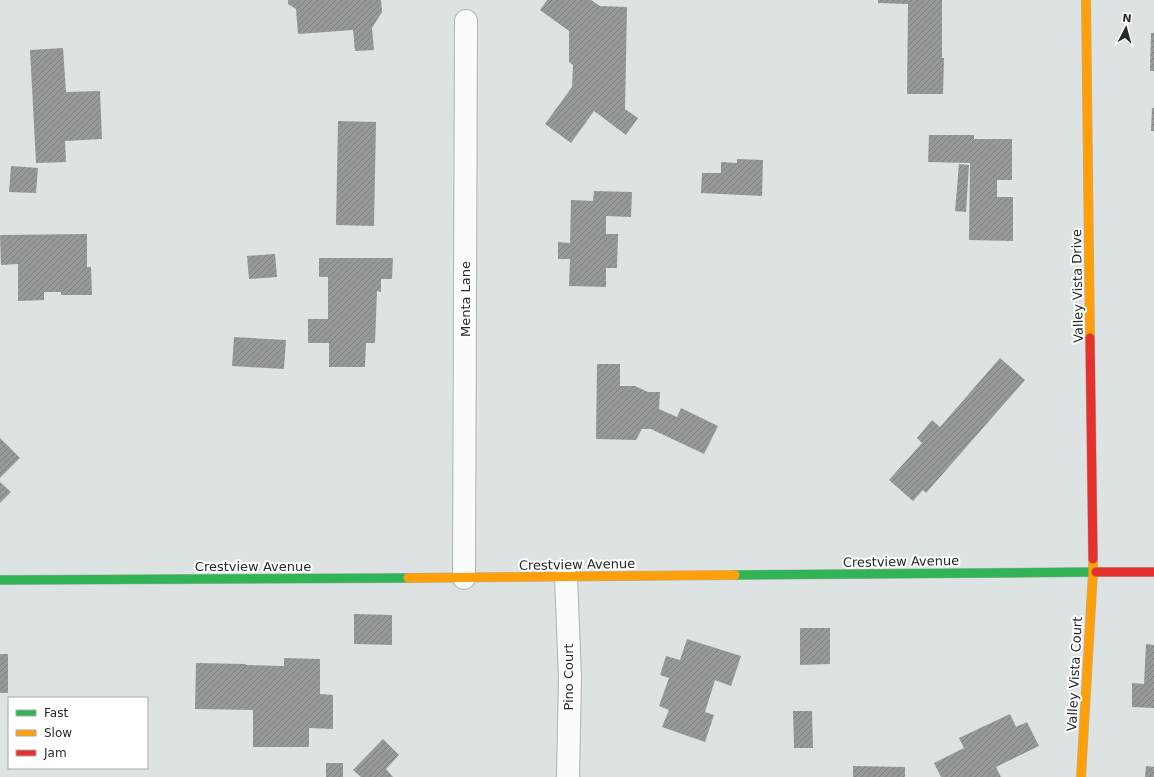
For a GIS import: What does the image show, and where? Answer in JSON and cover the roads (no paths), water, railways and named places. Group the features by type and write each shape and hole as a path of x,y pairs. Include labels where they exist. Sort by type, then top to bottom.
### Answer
{"street":[{"name":"Valley Vista Drive","path":"1086,0 1093,572"},
{"name":"Menta Lane","path":"464,578 466,21"},
{"name":"Valley Vista Court","path":"1081,777 1093,572"},
{"name":"Crestview Avenue","path":"0,580 464,578 1154,572"},
{"name":"Pino Court","path":"566,577 570,677 568,777"}]}
